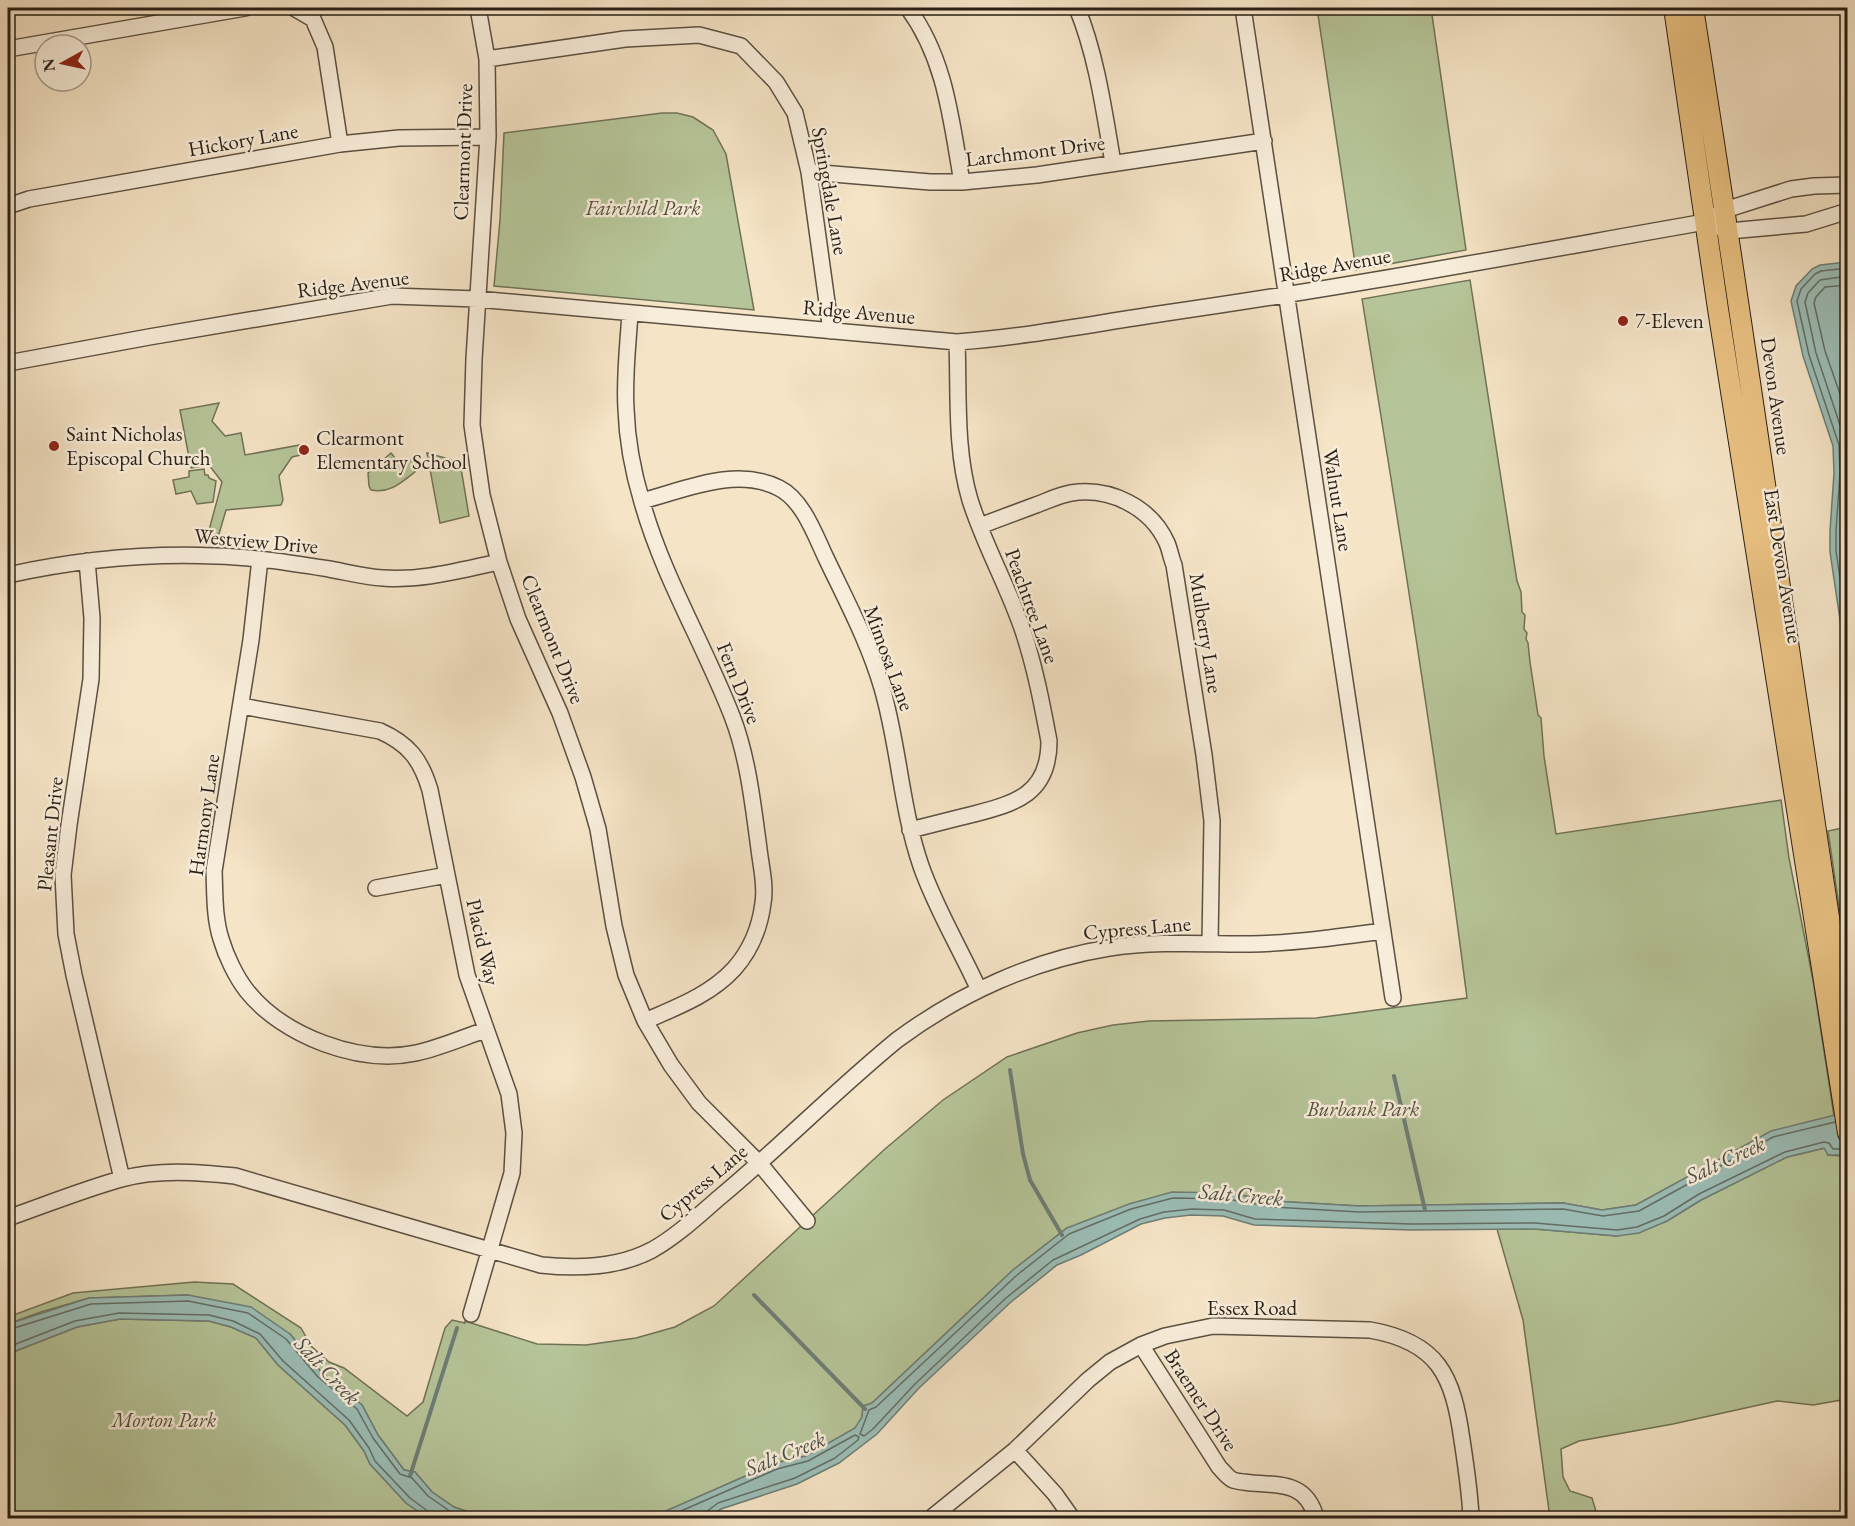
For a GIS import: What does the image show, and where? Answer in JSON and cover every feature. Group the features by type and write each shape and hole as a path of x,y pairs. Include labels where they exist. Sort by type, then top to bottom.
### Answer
{"main road":[{"name":"East Devon Avenue","path":"1674,8 1762,596 1848,1133"},
{"name":"Devon Avenue","path":"1693,8 1729,231 1775,560 1848,1041"}],"street":[{"path":"8,49 245,8"},
{"path":"294,8 313,19 325,47 340,144"},
{"name":"Clearmont Drive","path":"478,8 487,59 488,138 477,299 472,425 482,495 499,562 518,619 560,713 583,777 598,829 614,926 626,975 645,1021 671,1065 699,1103 760,1164 807,1221"},
{"path":"908,8 920,24 939,64 949,103 962,182"},
{"path":"1077,8 1086,31 1098,79 1113,163"},
{"name":"Walnut Lane","path":"1243,8 1393,998"},
{"name":"Springdale Lane","path":"487,59 625,39 699,35 741,46 776,82 795,113 809,172 831,331"},
{"name":"Hickory Lane","path":"8,206 29,199 340,144 399,138 488,138"},
{"name":"Larchmont Drive","path":"809,172 930,182 962,182 1037,175 1264,141"},
{"path":"1705,222 1725,210 1791,189 1848,185"},
{"path":"1705,222 1729,231 1806,224 1848,211"},
{"name":"Ridge Avenue","path":"8,358 392,296 477,299 957,342 1012,337 1286,296 1705,222"},
{"name":"Fern Drive","path":"630,313 625,376 626,410 630,446 642,501 654,541 733,717 752,797 764,890 761,916 756,933 736,968 718,985 701,996 645,1021"},
{"name":"Peachtree Lane","path":"910,830 1014,802 1031,791 1047,764 1049,741 1032,661 1022,629 970,500 961,456 957,342"},
{"name":"Mimosa Lane","path":"642,501 733,478 752,479 780,488 799,505 860,630 882,686 893,731 910,830 931,893 979,990"},
{"name":"Mulberry Lane","path":"980,526 1070,493 1090,492 1112,496 1146,513 1167,543 1176,577 1212,821 1210,943"},
{"name":"Westview Drive","path":"8,575 87,561 167,556 260,559 382,578 411,579 439,576 499,562"},
{"name":"Harmony Lane","path":"260,559 251,640 214,871 215,907 221,938 231,964 247,991 269,1012 292,1029 319,1042 347,1051 383,1055 414,1054 485,1030"},
{"name":"Pleasant Drive","path":"87,561 92,618 91,679 63,874 66,934 122,1179"},
{"name":"Placid Way","path":"241,706 380,731 408,748 424,772 430,790 466,975 509,1094 514,1133 512,1173 471,1314"},
{"path":"376,888 447,875"},
{"name":"Cypress Lane","path":"8,1218 122,1179 180,1172 235,1176 541,1265 586,1267 613,1263 651,1250 672,1237 760,1164 897,1040 920,1023 979,990 1026,970 1075,955 1110,948 1266,943 1325,939 1383,931"},
{"name":"Essex Road","path":"931,1518 1015,1450 1110,1362 1141,1345 1165,1336 1213,1326 1370,1330 1388,1333 1407,1340 1425,1351 1439,1365 1450,1384 1457,1406 1471,1518"},
{"name":"Braemer Drive","path":"1141,1345 1219,1467 1232,1480 1281,1484 1294,1488 1304,1496 1316,1518"},
{"path":"1015,1450 1055,1494 1072,1518"}],"green space":[{"path":"1317,8 1431,8 1466,250 1356,270"},
{"name":"Fairchild Park","path":"677,113 693,117 713,130 726,154 754,310 494,286 504,133"},
{"name":"Burbank Park","path":"1470,280 1517,581 1521,592 1522,612 1525,615 1524,629 1527,633 1538,715 1541,718 1544,756 1556,834 1781,800 1834,1116 1725,1157 1636,1205 1602,1210 1563,1203 1359,1206 1273,1201 1228,1193 1067,1228 1013,1270 872,1403 863,1406 862,1417 856,1428 806,1456 775,1463 651,1518 486,1518 454,1507 432,1492 415,1472 404,1470 378,1435 362,1405 322,1373 290,1334 188,1295 89,1298 8,1324 8,1317 73,1293 194,1282 233,1284 301,1328 311,1346 329,1362 344,1368 407,1416 423,1402 445,1328 452,1320 465,1323 465,1321 537,1344 586,1345 636,1338 675,1327 714,1306 885,1149 943,1100 1007,1057 1077,1033 1113,1025 1149,1021 1316,1018 1467,998 1418,648 1362,299"},
{"path":"219,403 212,421 225,436 241,433 245,455 300,445 301,455 292,457 279,476 283,500 281,505 226,510 219,534 208,534 222,482 209,465 191,468 180,410"},
{"path":"391,453 396,459 407,459 413,462 415,472 400,484 389,489 371,490 368,473"},
{"path":"427,453 460,462 469,516 440,523"},
{"path":"204,469 205,475 216,481 213,502 197,504 191,491 176,494 173,480 189,477 189,471"},
{"path":"1848,827 1847,961 1828,831"},
{"path":"1825,1148 1828,1155 1841,1156 1847,1198 1847,1399 1813,1405 1777,1401 1673,1424 1579,1441 1561,1449 1563,1477 1570,1491 1592,1498 1598,1518 1550,1518 1523,1320 1497,1229 1535,1229 1617,1236 1667,1221 1701,1200 1787,1157"},
{"name":"Morton Park","path":"120,1319 209,1321 231,1327 256,1338 278,1365 345,1425 364,1451 370,1464 406,1503 428,1518 8,1518 8,1354 77,1327"}],"water":[{"path":"1848,262 1847,654 1830,552 1833,446 1803,356 1791,301 1796,286 1812,269 1820,265"},
{"name":"Salt Creek","path":"1847,1112 1847,1155 1828,1155 1824,1148 1787,1157 1701,1200 1667,1221 1639,1233 1617,1236 1535,1229 1411,1230 1254,1225 1223,1216 1191,1215 1141,1224 1057,1265 1011,1302 919,1388 877,1434 839,1463 797,1484 721,1509 707,1518 650,1518 775,1463 806,1456 855,1428 862,1417 863,1406 872,1403 1013,1270 1067,1228 1129,1204 1172,1192 1228,1193 1273,1201 1359,1206 1563,1203 1602,1210 1636,1205 1771,1131"},
{"path":"188,1295 251,1307 290,1334 322,1373 362,1405 378,1435 404,1470 415,1472 432,1492 454,1507 486,1518 428,1518 406,1503 370,1464 364,1451 345,1425 278,1365 256,1338 231,1327 209,1321 120,1319 77,1327 8,1354 8,1324 89,1298"}],"waterway":[{"path":"1010,1070 1023,1154 1030,1180 1062,1235"},
{"path":"1394,1076 1425,1210"},
{"path":"754,1295 865,1409"},
{"path":"410,1476 457,1328"}],"place":[{"name":"7-Eleven","path":"1623,321"},
{"name":"Saint Nicholas Episcopal Church","path":"54,446"},
{"name":"Clearmont Elementary School","path":"304,450"}]}
